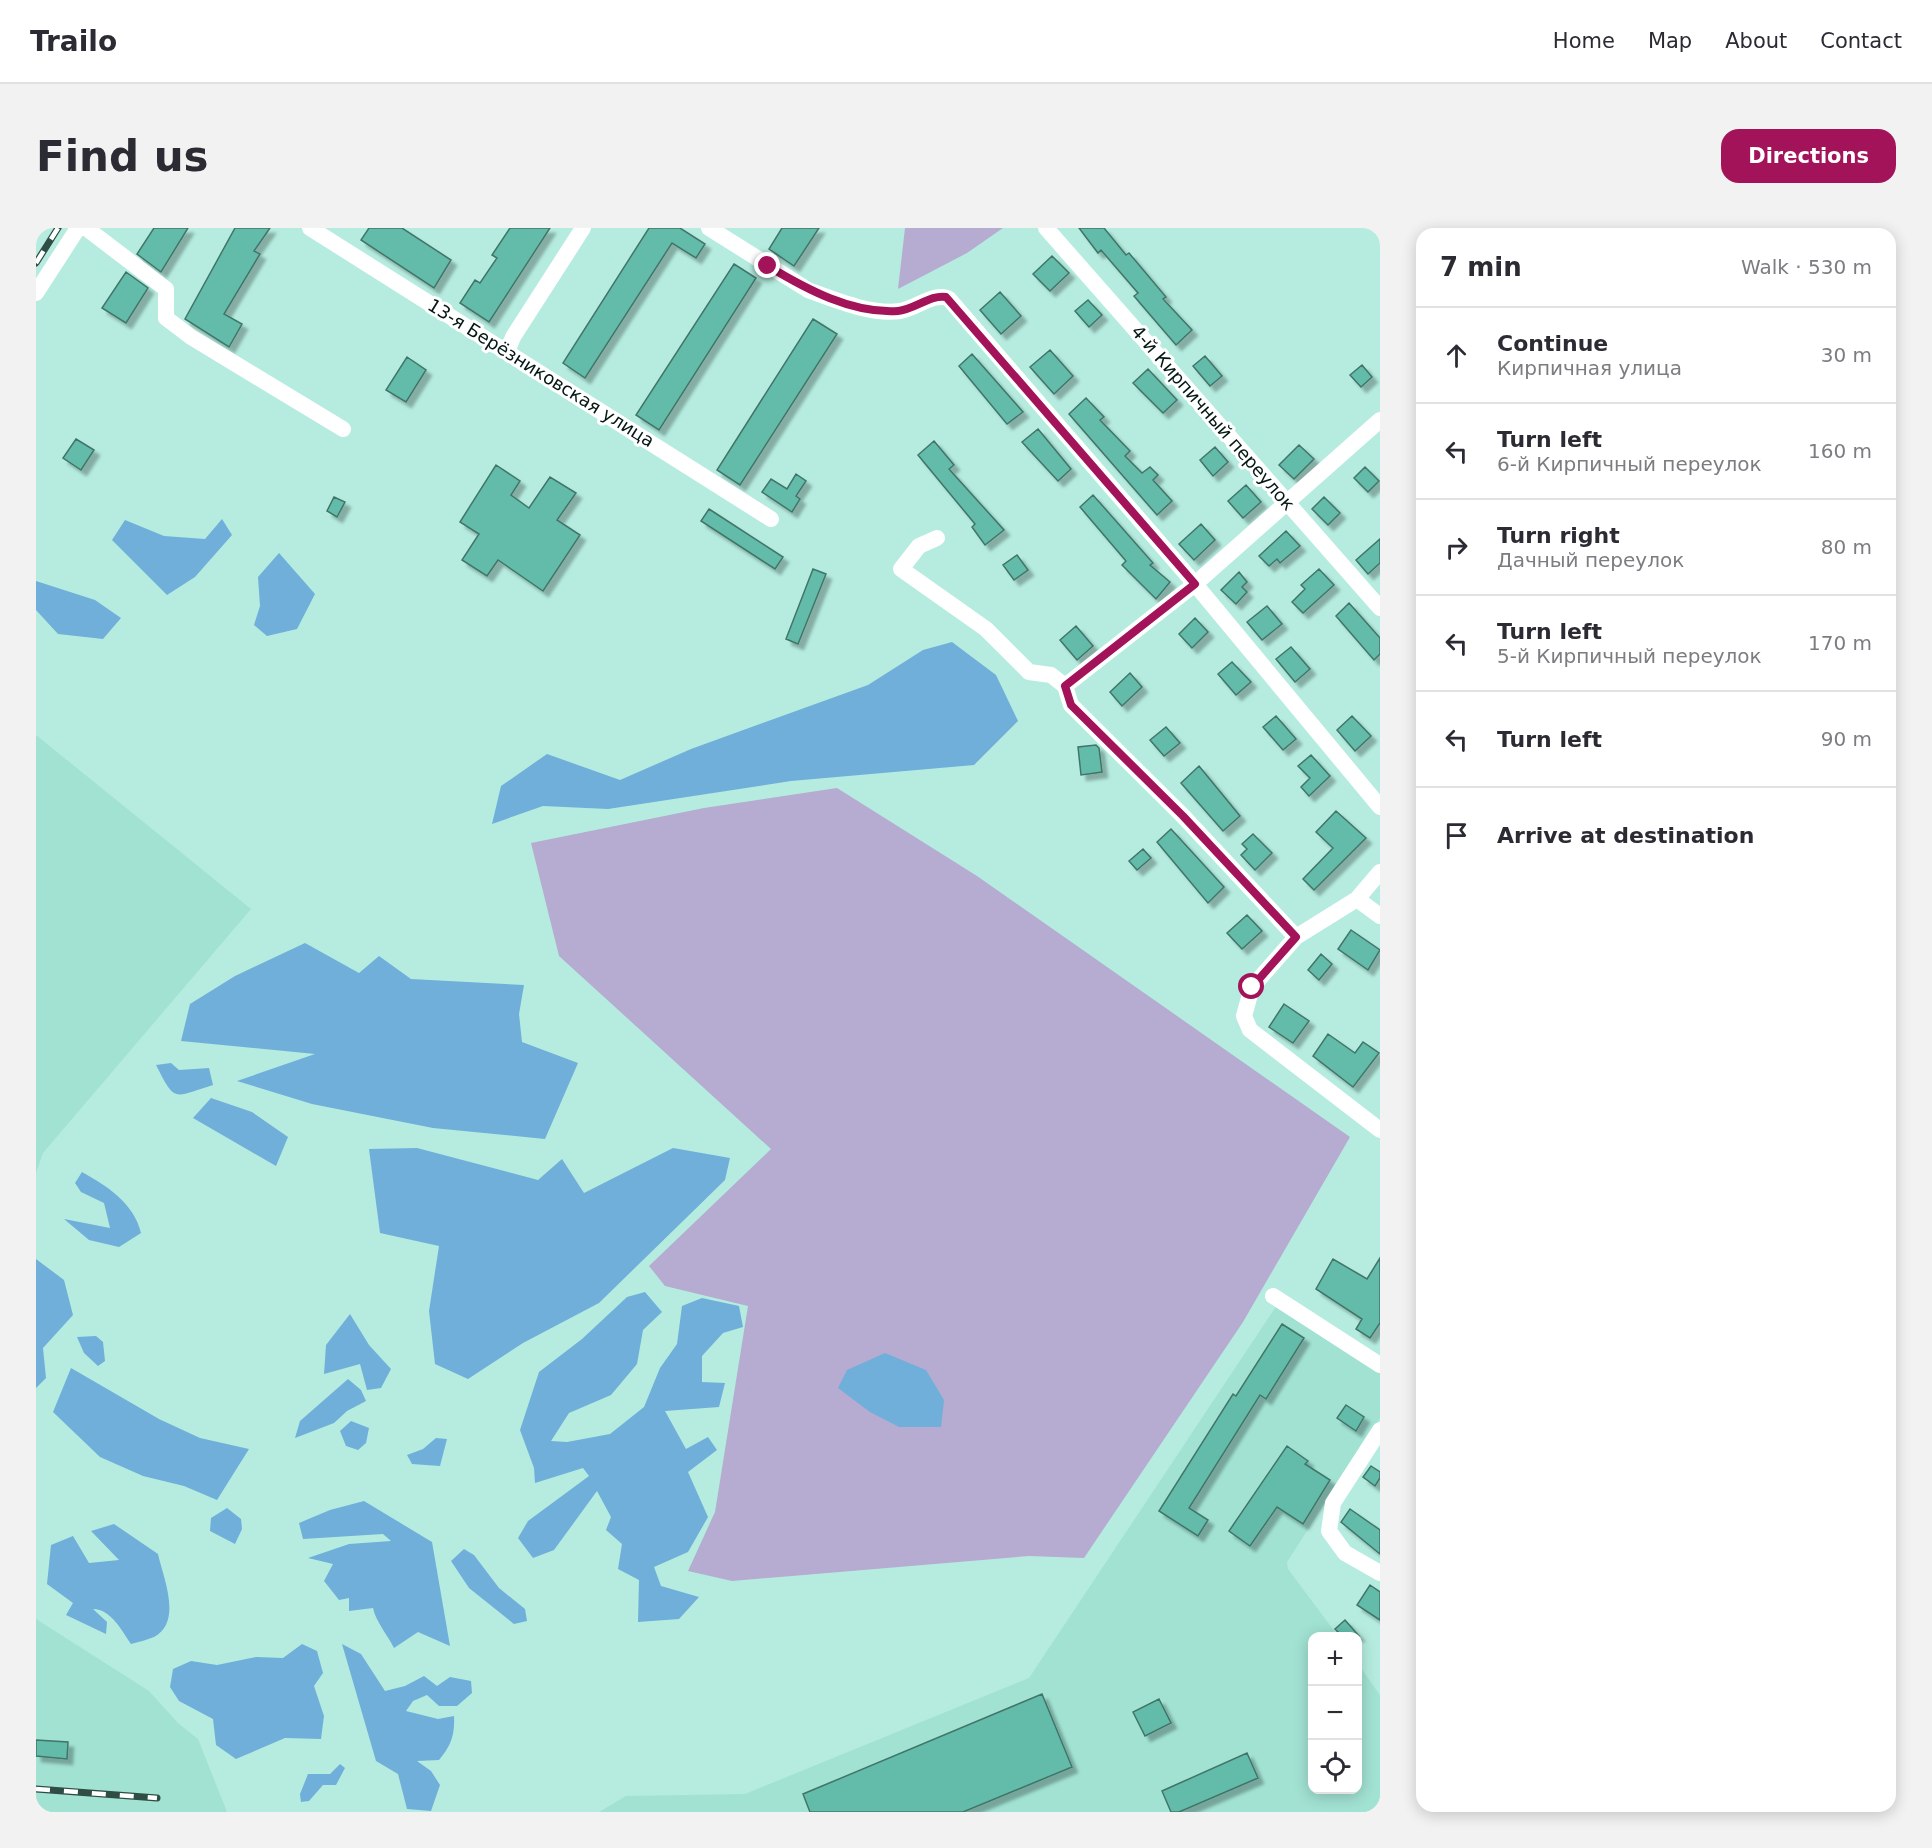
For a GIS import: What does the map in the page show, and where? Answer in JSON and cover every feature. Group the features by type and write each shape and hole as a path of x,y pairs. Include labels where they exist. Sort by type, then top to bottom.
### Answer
{"street":[{"path":"36,293 78,228"},
{"path":"86,228 166,289 166,318 191,337 343,429"},
{"name":"13-я Берёзниковская улица","path":"310,228 508,350 771,519"},
{"path":"508,350 513,336 583,228"},
{"path":"709,228 799,285 821,295 865,308 898,311 944,296 1195,584 1380,807"},
{"name":"4-й Кирпичный переулок","path":"1046,228 1380,608"},
{"path":"1065,686 1195,584 1289,504 1380,420"},
{"path":"937,538 919,546 901,569 986,629 1029,672 1051,675 1065,686 1071,705 1183,816 1296,937"},
{"path":"1380,872 1357,899 1296,937 1252,987 1244,1016 1250,1030 1380,1130"},
{"path":"1357,899 1380,916"},
{"path":"1273,1296 1380,1365"},
{"path":"1380,1430 1333,1503 1329,1531 1345,1553 1380,1573"}],"shaded area":[{"path":"905,228 1003,228 967,253 898,289"},
{"path":"36,735 251,909 43,1153 36,1173"},
{"path":"837,788 977,876 1350,1137 1243,1322 1084,1558 1029,1556 732,1581 688,1571 715,1512 748,1306 665,1286 649,1266 771,1149 559,956 531,843 704,808"},
{"path":"1277,1305 1380,1370 1380,1418 1287,1562 1288,1569 1335,1632 1308,1632 1308,1794 1362,1794 1362,1670 1380,1695 1380,1812 599,1812 626,1796 745,1794 1029,1678"},
{"path":"36,1619 149,1691 178,1723 198,1739 227,1812 36,1812"}],"water":[{"path":"222,519 232,535 195,577 167,595 112,540 125,520 164,536 205,539"},
{"path":"279,553 315,594 297,629 267,636 254,625 260,606 258,577"},
{"path":"36,581 95,600 121,618 103,639 58,634 36,610"},
{"path":"952,642 996,675 1018,721 974,765 791,781 608,809 543,806 492,824 501,786 547,754 620,780 691,749 868,685 923,650"},
{"path":"305,943 359,973 379,956 411,979 524,985 519,1014 522,1042 578,1063 545,1139 433,1128 312,1104 237,1081 315,1054 181,1041 190,1004 235,976"},
{"path":"171,1063 179,1070 209,1068 213,1085 183,1094 172,1092 156,1065"},
{"path":"211,1098 252,1112 288,1137 276,1166 193,1118"},
{"path":"417,1148 538,1180 562,1159 584,1193 673,1148 730,1158 725,1180 599,1303 523,1343 468,1379 435,1364 429,1311 439,1246 380,1233 369,1149"},
{"path":"82,1172 101,1183 126,1204 141,1233 119,1247 89,1240 64,1219 110,1228 104,1203 81,1192 75,1183"},
{"path":"36,1259 64,1280 73,1315 43,1348 46,1378 36,1388"},
{"path":"645,1292 662,1312 643,1330 637,1364 611,1395 569,1413 551,1441 567,1442 610,1434 644,1407 660,1368 677,1344 682,1306 702,1298 739,1306 743,1327 723,1333 702,1356 702,1382 725,1383 719,1407 665,1411 686,1449 708,1437 717,1450 688,1472 708,1517 688,1552 654,1567 661,1586 699,1597 679,1619 638,1622 639,1580 618,1569 622,1544 606,1530 611,1517 597,1491 554,1550 533,1558 518,1538 528,1521 589,1476 583,1468 535,1483 534,1468 520,1430 539,1372 582,1339 627,1297"},
{"path":"350,1314 369,1345 391,1369 381,1388 367,1390 360,1364 324,1374 326,1345"},
{"path":"96,1336 103,1342 105,1361 98,1366 84,1353 77,1337"},
{"path":"885,1353 926,1370 944,1400 941,1427 899,1427 870,1412 838,1388 847,1370"},
{"path":"71,1368 159,1419 200,1438 249,1449 217,1500 184,1486 143,1476 100,1457 53,1412"},
{"path":"348,1379 361,1390 366,1401 347,1411 334,1423 295,1438 300,1421"},
{"path":"351,1421 369,1428 366,1443 358,1450 346,1446 340,1431"},
{"path":"436,1438 447,1439 440,1466 412,1464 407,1455 423,1449"},
{"path":"364,1501 432,1542 450,1646 418,1632 394,1648 373,1608 349,1611 349,1598 339,1600 324,1581 333,1564 308,1558 349,1544 391,1541 383,1534 303,1539 299,1523 330,1510"},
{"path":"227,1508 241,1519 242,1529 235,1544 210,1531 211,1518"},
{"path":"114,1524 158,1554 169,1598 168,1621 163,1630 154,1637 131,1644 111,1617 99,1610 93,1609 107,1622 106,1634 66,1615 73,1603 47,1584 51,1545 73,1536 89,1563 119,1560 91,1531"},
{"path":"464,1549 474,1555 499,1588 525,1609 527,1621 514,1624 469,1588 451,1561"},
{"path":"302,1644 317,1651 323,1673 314,1686 324,1716 321,1739 285,1738 236,1759 216,1745 213,1719 179,1701 170,1687 173,1669 191,1661 217,1665 256,1657 283,1658"},
{"path":"342,1644 361,1654 385,1691 405,1686 424,1676 437,1686 450,1677 471,1681 472,1693 457,1706 439,1706 427,1695 413,1701 406,1711 438,1719 454,1716 451,1740 439,1760 417,1761 431,1771 440,1785 431,1811 407,1809 398,1774 376,1761"},
{"path":"340,1764 345,1768 336,1785 323,1785 309,1801 301,1802 300,1794 308,1774 330,1774"}],"building":[{"path":"154,228 188,228 161,272 137,254"},
{"path":"235,228 270,228 254,251 260,254 224,314 242,324 229,347 185,319"},
{"path":"369,228 402,228 451,260 434,288 361,240"},
{"path":"510,228 550,228 489,322 460,303 475,280 480,283 497,258 492,255"},
{"path":"649,228 680,228 705,244 696,258 672,243 585,378 563,363"},
{"path":"782,228 819,228 794,266 769,249"},
{"path":"1079,228 1104,228 1126,255 1129,253 1166,297 1163,299 1192,330 1176,345 1134,296 1138,293 1101,250 1098,253"},
{"path":"1052,256 1069,273 1050,291 1033,274"},
{"path":"734,264 756,278 659,430 636,415"},
{"path":"126,272 148,288 126,323 102,308"},
{"path":"1000,292 1021,316 1001,334 980,310"},
{"path":"1088,300 1102,315 1089,327 1075,311"},
{"path":"813,319 837,334 740,485 717,470"},
{"path":"1050,350 1073,376 1054,394 1030,367"},
{"path":"972,354 1023,412 1007,424 959,366"},
{"path":"1205,356 1222,376 1210,386 1193,366"},
{"path":"407,357 426,370 406,402 386,390"},
{"path":"1362,365 1372,377 1361,387 1350,375"},
{"path":"1148,369 1177,400 1163,413 1133,383"},
{"path":"1086,398 1104,417 1100,420 1130,451 1125,456 1142,473 1150,467 1158,475 1153,480 1172,501 1157,515 1069,414"},
{"path":"1038,429 1071,469 1058,481 1022,442"},
{"path":"76,439 94,450 81,470 63,458"},
{"path":"934,441 954,465 949,469 1004,530 985,545 972,527 975,524 918,455"},
{"path":"1299,445 1314,459 1294,479 1279,465"},
{"path":"1215,447 1228,462 1213,476 1200,460"},
{"path":"496,465 520,481 511,495 529,508 550,477 576,493 557,520 580,535 543,591 498,560 487,576 462,560 479,534 460,522"},
{"path":"1365,467 1379,481 1368,492 1354,478"},
{"path":"796,474 806,481 796,496 800,499 792,512 762,492 771,479 787,489"},
{"path":"1246,485 1261,502 1243,518 1228,501"},
{"path":"1093,495 1153,563 1150,565 1170,582 1156,599 1122,565 1126,561 1080,507"},
{"path":"334,497 345,502 337,517 327,511"},
{"path":"1324,497 1340,513 1328,525 1312,509"},
{"path":"709,509 783,557 775,569 701,521"},
{"path":"1201,524 1215,540 1194,560 1179,544"},
{"path":"1286,531 1300,546 1280,563 1277,559 1269,566 1259,556"},
{"path":"1380,539 1380,563 1368,574 1356,560"},
{"path":"1017,555 1028,570 1014,580 1003,565"},
{"path":"813,569 826,574 798,644 786,639"},
{"path":"1319,569 1334,585 1303,613 1292,602 1305,589 1301,585"},
{"path":"1239,572 1247,582 1242,587 1247,592 1236,604 1221,590"},
{"path":"1349,603 1380,638 1380,654 1374,660 1336,616"},
{"path":"1267,606 1282,624 1262,640 1247,622"},
{"path":"1195,618 1208,632 1192,648 1179,634"},
{"path":"1076,626 1093,646 1077,660 1060,640"},
{"path":"1291,647 1310,669 1295,682 1276,659"},
{"path":"1232,662 1251,682 1236,695 1218,674"},
{"path":"1130,673 1142,687 1122,706 1110,692"},
{"path":"1276,716 1296,739 1283,750 1263,727"},
{"path":"1352,716 1371,736 1355,751 1337,730"},
{"path":"1166,727 1180,743 1164,756 1150,740"},
{"path":"1096,745 1099,748 1102,772 1081,775 1078,747"},
{"path":"1311,755 1330,776 1309,796 1301,787 1310,778 1298,766"},
{"path":"1199,766 1240,816 1223,831 1181,783"},
{"path":"1336,811 1366,838 1314,890 1303,879 1333,848 1316,832"},
{"path":"1171,829 1224,887 1208,903 1157,842"},
{"path":"1253,834 1272,853 1255,870 1241,855 1247,849 1242,844"},
{"path":"1143,849 1151,858 1137,870 1129,861"},
{"path":"1247,915 1262,931 1242,949 1227,933"},
{"path":"1351,930 1380,950 1368,970 1338,949"},
{"path":"1321,954 1332,964 1319,980 1308,970"},
{"path":"1284,1004 1309,1021 1293,1043 1269,1027"},
{"path":"1328,1034 1355,1053 1363,1042 1379,1053 1353,1087 1313,1056"},
{"path":"1380,1258 1380,1323 1370,1338 1356,1329 1362,1319 1316,1289 1333,1259 1367,1279"},
{"path":"1282,1324 1304,1338 1266,1399 1260,1395 1189,1508 1208,1520 1198,1536 1159,1511 1233,1394 1236,1396"},
{"path":"1346,1405 1364,1417 1356,1431 1337,1418"},
{"path":"1287,1446 1308,1461 1305,1464 1330,1480 1303,1524 1277,1507 1250,1546 1229,1531"},
{"path":"1371,1466 1380,1472 1380,1478 1375,1486 1363,1477"},
{"path":"1350,1509 1380,1530 1380,1554 1341,1522"},
{"path":"1370,1585 1380,1592 1380,1620 1357,1605"},
{"path":"1345,1620 1356,1632 1338,1632 1335,1629"},
{"path":"1042,1694 1072,1767 963,1812 810,1812 803,1794"},
{"path":"1159,1699 1171,1723 1145,1736 1133,1712"},
{"path":"36,1740 68,1742 67,1759 36,1756"},
{"path":"1247,1753 1258,1778 1179,1812 1171,1812 1162,1791"}],"railway":[{"path":"36,263 58,228"},
{"path":"36,1789 157,1798"}],"route":[{"path":"768,266 808,290 865,308 898,311 918,307 941,296 949,299 1195,584 1065,686 1071,705 1183,816 1296,937 1252,987"}]}
